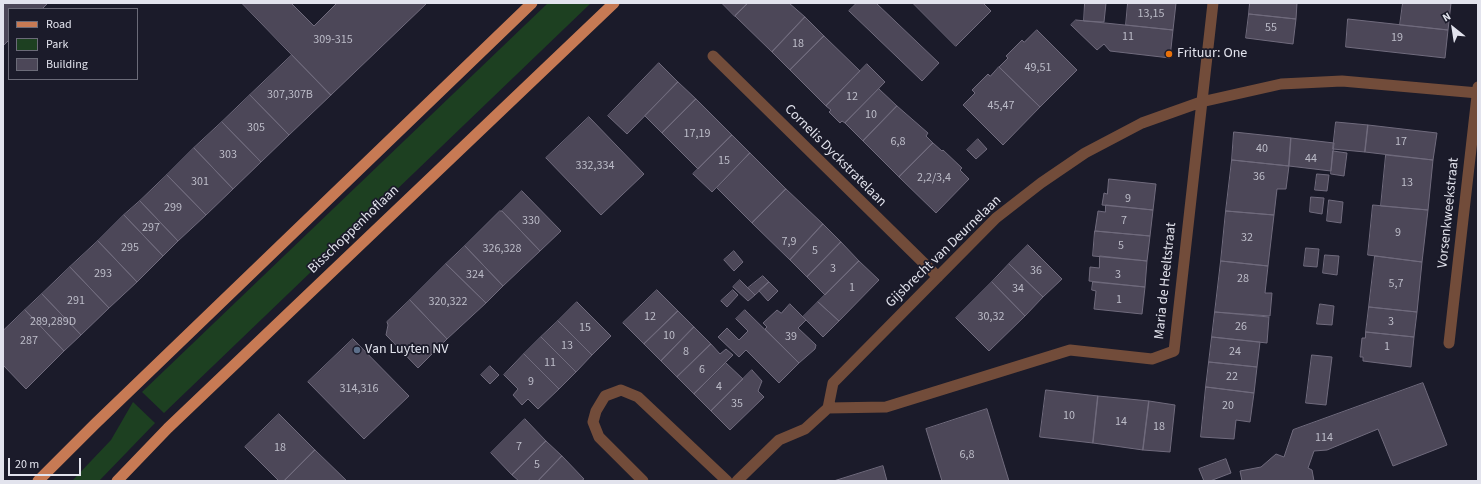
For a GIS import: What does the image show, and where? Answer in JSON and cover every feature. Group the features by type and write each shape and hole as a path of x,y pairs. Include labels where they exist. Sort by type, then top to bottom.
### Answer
{"main road":[{"path":"38,481 131,389 532,3"},
{"name":"Bisschoppenhoflaan","path":"117,481 168,428 614,3"}],"street":[{"name":"Maria de Heeltstraat","path":"828,408 886,407 1070,350 1152,359 1174,351 1213,3"},
{"name":"Cornelis Dyckstratelaan","path":"713,56 938,277"},
{"name":"Gijsbrecht van Deurnelaan","path":"828,408 833,383 996,218 1041,182 1085,152 1142,123 1201,102 1281,84 1342,81 1478,91"},
{"name":"Vorsenkweekstraat","path":"1449,343 1478,91"},
{"path":"643,481 600,437 593,422 596,411 605,396 621,390 638,397 727,481"},
{"path":"737,481 779,440 805,429 828,408"}],"green space":[{"path":"548,3 591,3 164,413 142,392"},
{"path":"133,402 155,423 99,481 72,481 111,440"}],"building":[{"path":"3,3 48,3 43,8 8,8 8,41 3,46"},
{"path":"242,3 291,3 314,26 337,3 427,3 331,95"},
{"path":"722,3 748,3 735,16"},
{"path":"748,3 789,3 805,17 772,52 735,16"},
{"path":"857,3 876,3 939,63 922,81 849,11"},
{"path":"913,3 983,3 991,11 956,46"},
{"path":"1085,3 1106,3 1104,22 1084,21"},
{"path":"1128,3 1176,3 1173,30 1126,25"},
{"path":"1250,3 1297,3 1296,19 1249,14"},
{"path":"1403,3 1451,3 1448,30 1400,25"},
{"path":"1249,14 1296,19 1293,44 1246,38"},
{"path":"805,17 824,36 790,70 772,52"},
{"path":"1348,19 1448,30 1445,58 1346,47"},
{"path":"1076,20 1173,30 1170,58 1110,51 1104,44 1097,50 1071,25"},
{"path":"1037,30 1077,70 1040,107 999,67 1008,58 1006,56 1022,40 1024,42"},
{"path":"824,36 860,71 826,106 790,70"},
{"path":"292,55 331,95 289,135 250,95"},
{"path":"659,63 678,82 627,134 608,116"},
{"path":"867,64 885,82 845,123 842,121 840,123 829,112 831,110 826,106"},
{"path":"999,67 1040,107 1003,145 963,105 975,93 972,90 988,74 990,76"},
{"path":"678,82 696,99 662,133 645,116"},
{"path":"879,89 897,106 863,141 845,123"},
{"path":"250,95 289,135 261,162 222,122"},
{"path":"696,99 732,135 698,169 662,133"},
{"path":"897,106 928,133 926,136 933,143 899,177 863,141"},
{"path":"589,117 644,174 601,215 546,158"},
{"path":"222,122 261,162 233,189 194,148"},
{"path":"1336,122 1368,125 1365,152 1333,149"},
{"path":"1368,125 1437,133 1433,160 1365,152"},
{"path":"1234,132 1291,138 1289,166 1232,160"},
{"path":"732,135 750,153 712,192 693,174"},
{"path":"1291,138 1334,143 1331,171 1289,166"},
{"path":"978,139 987,149 976,159 967,150"},
{"path":"933,143 942,151 943,150 962,168 960,170 969,179 936,213 899,177"},
{"path":"194,148 233,189 206,215 167,175"},
{"path":"1333,151 1347,153 1344,176 1331,174"},
{"path":"750,153 786,189 752,223 717,188"},
{"path":"1386,155 1433,160 1428,210 1381,206"},
{"path":"1232,160 1289,166 1286,189 1277,189 1274,215 1226,211"},
{"path":"1317,174 1329,175 1327,191 1315,190"},
{"path":"167,175 206,215 178,241 140,201"},
{"path":"1109,179 1156,184 1153,210 1102,205 1104,193 1107,194"},
{"path":"786,189 823,224 790,260 752,223"},
{"path":"522,191 561,231 540,251 502,211"},
{"path":"1311,197 1324,198 1322,214 1310,212"},
{"path":"1329,200 1343,202 1341,223 1327,221"},
{"path":"140,201 178,241 163,256 124,215"},
{"path":"1106,205 1153,210 1150,236 1095,231 1098,211 1105,212"},
{"path":"1373,205 1428,210 1422,262 1368,255"},
{"path":"500,211 502,211 540,251 503,286 465,246"},
{"path":"1226,211 1274,215 1268,266 1221,261"},
{"path":"124,215 163,256 137,282 98,241"},
{"path":"823,224 841,242 807,277 790,260"},
{"path":"1095,231 1150,236 1147,261 1093,256"},
{"path":"98,241 137,282 109,308 70,267"},
{"path":"841,242 859,261 825,295 807,277"},
{"path":"1028,245 1062,279 1043,297 1009,264"},
{"path":"465,246 503,286 486,303 446,264"},
{"path":"1306,248 1319,249 1317,267 1304,266"},
{"path":"734,251 743,262 734,271 724,260"},
{"path":"1325,255 1339,256 1337,275 1323,273"},
{"path":"1100,256 1147,261 1145,287 1089,281 1090,267 1099,268"},
{"path":"1375,256 1422,262 1417,312 1369,307"},
{"path":"859,261 879,280 839,321 818,302"},
{"path":"1221,261 1268,266 1265,293 1272,293 1270,316 1215,312"},
{"path":"446,264 486,303 447,339 410,300"},
{"path":"1009,264 1043,297 1025,316 992,282"},
{"path":"70,267 109,308 81,335 42,294"},
{"path":"763,276 769,282 755,295 748,288"},
{"path":"740,280 755,295 748,301 733,287"},
{"path":"769,282 778,291 768,301 759,291"},
{"path":"992,282 1025,316 989,351 956,318"},
{"path":"1093,282 1145,287 1142,314 1094,309 1096,291 1092,290"},
{"path":"657,290 678,311 644,344 623,323"},
{"path":"733,290 738,295 727,307 721,301"},
{"path":"42,294 81,335 64,351 25,310"},
{"path":"410,300 447,339 418,368 386,335 388,325 387,322"},
{"path":"577,302 611,336 592,355 558,321"},
{"path":"818,302 839,321 823,337 803,317"},
{"path":"790,304 806,320 798,328 816,345 815,349 799,363 765,329 767,327 763,323 777,310 781,313"},
{"path":"1320,304 1334,306 1332,325 1317,324"},
{"path":"1369,307 1417,312 1414,337 1366,332"},
{"path":"25,310 64,351 26,389 3,365 3,331"},
{"path":"745,310 799,363 779,383 746,350 739,357 718,337 727,328 739,340 748,331 736,319"},
{"path":"678,311 694,327 661,361 644,344"},
{"path":"1215,312 1269,317 1267,343 1212,337"},
{"path":"558,321 592,355 576,372 541,337"},
{"path":"694,327 711,344 677,377 661,361"},
{"path":"1366,332 1414,337 1411,367 1363,361 1363,357 1360,357 1362,338 1365,338"},
{"path":"541,337 576,372 559,389 524,354"},
{"path":"1212,337 1260,342 1257,367 1209,362"},
{"path":"353,339 409,396 364,439 308,382"},
{"path":"711,344 720,354 726,349 733,355 694,394 677,377"},
{"path":"524,354 559,389 538,409 528,399 522,405 513,395 518,389 504,375"},
{"path":"1312,355 1332,357 1326,405 1306,403"},
{"path":"1209,362 1257,367 1254,393 1206,387"},
{"path":"726,363 743,379 711,411 694,394"},
{"path":"490,366 499,375 490,384 481,375"},
{"path":"752,370 762,381 758,391 764,397 730,430 711,411"},
{"path":"1423,383 1447,445 1393,466 1378,429 1327,450 1314,451 1308,468 1312,470 1314,481 1242,481 1240,471 1261,467 1276,454 1284,457 1293,430"},
{"path":"1206,387 1254,393 1250,422 1236,420 1234,439 1201,437"},
{"path":"1046,390 1098,396 1093,443 1040,437"},
{"path":"1098,396 1149,401 1143,450 1093,443"},
{"path":"1149,401 1175,405 1170,452 1143,450"},
{"path":"987,409 1009,481 942,481 926,429"},
{"path":"279,414 315,450 284,481 279,481 245,447"},
{"path":"525,419 546,441 512,475 491,453"},
{"path":"546,441 562,456 538,481 519,481 512,475"},
{"path":"315,450 347,481 284,481"},
{"path":"562,456 584,479 581,481 538,481"},
{"path":"1226,459 1231,473 1210,481 1204,481 1199,469"},
{"path":"883,466 887,481 834,481"}],"place":[{"name":"Frituur: One","path":"1169,54"},
{"name":"Van Luyten NV","path":"357,350"}]}
